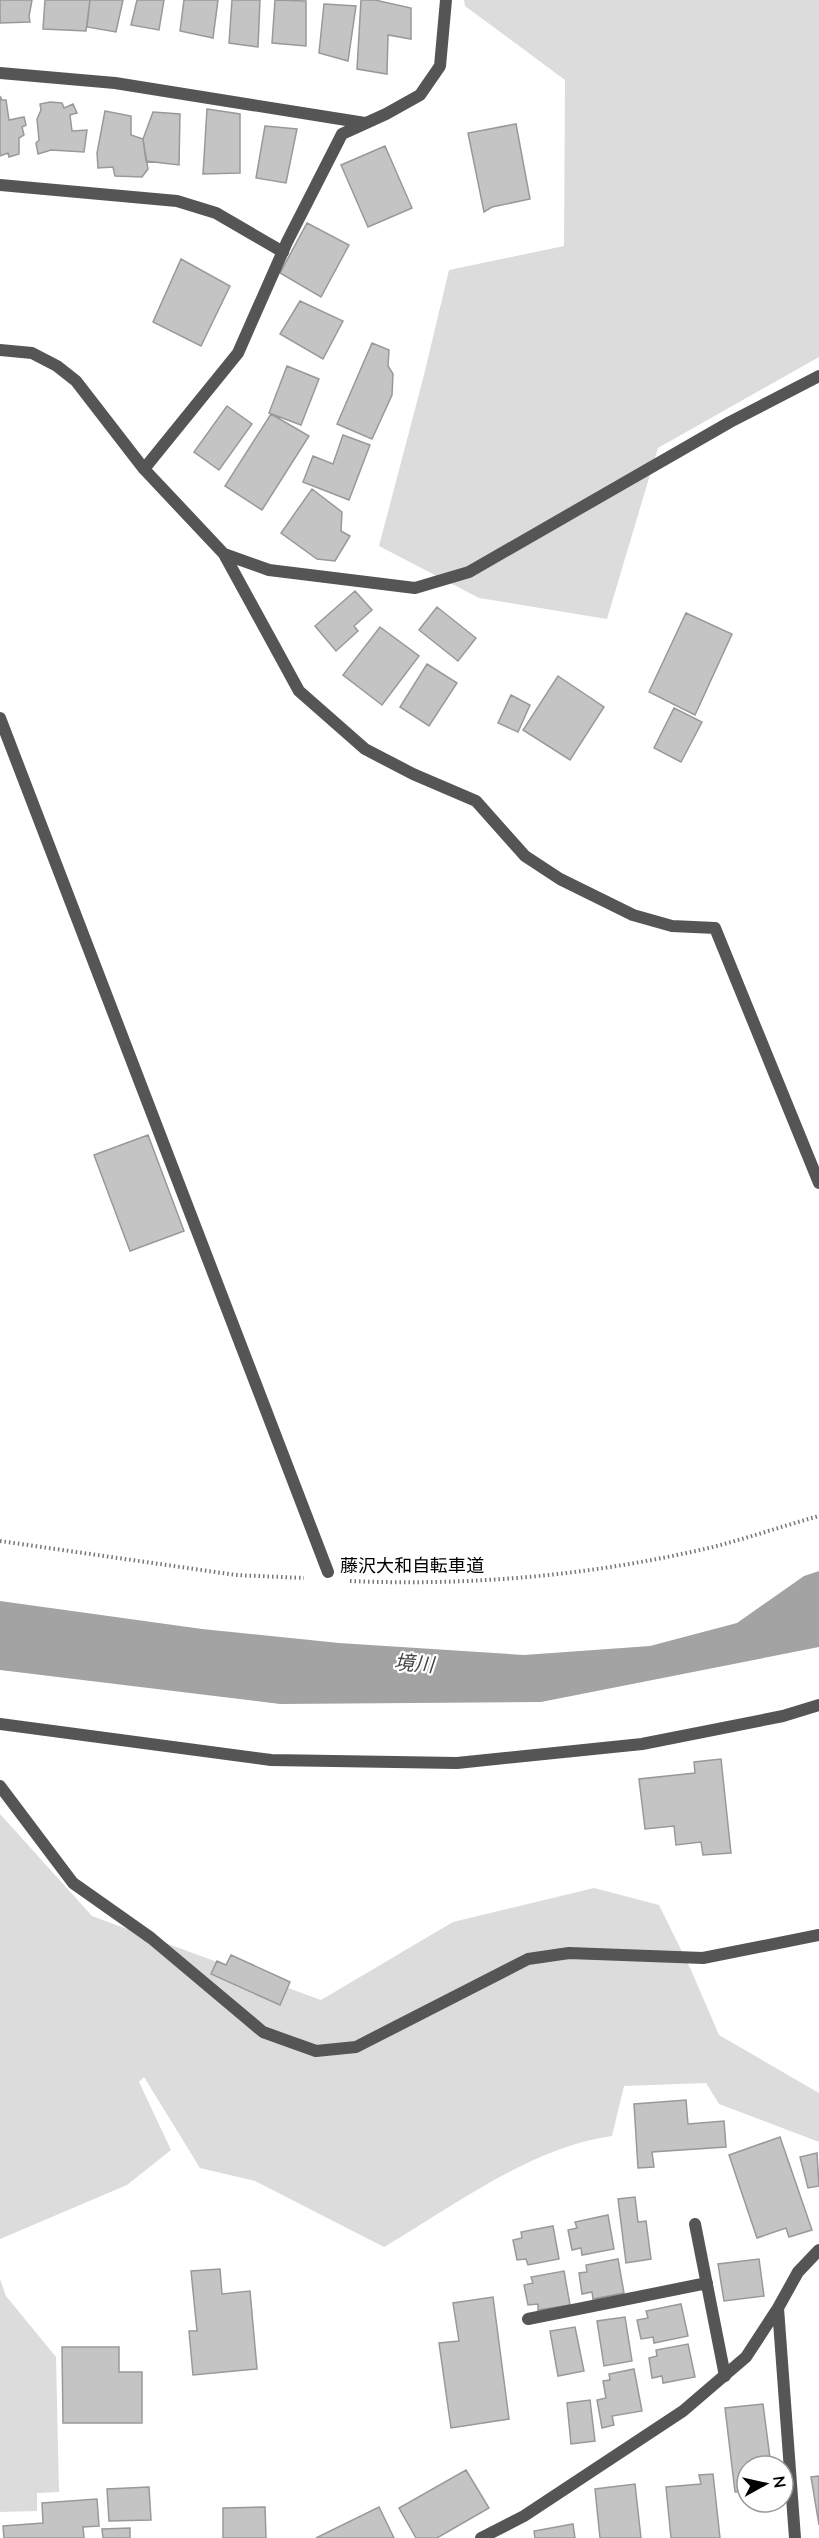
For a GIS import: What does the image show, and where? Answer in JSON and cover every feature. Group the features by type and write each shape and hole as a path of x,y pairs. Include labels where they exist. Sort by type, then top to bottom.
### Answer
{"street":[{"path":"144,469 238,353 283,252 342,134 420,95 440,66 446,0"},
{"path":"0,73 115,83 365,123"},
{"path":"0,185 177,201 216,213 283,252"},
{"path":"0,350 32,353 57,366 76,381 144,469 224,554 299,691 365,749 413,774 476,801 525,856 560,879 633,915 672,926 715,928 819,1183"},
{"path":"224,554 269,570 415,588 469,572 730,422 819,376"},
{"path":"0,718 328,1572"},
{"path":"0,1724 271,1760 457,1763 642,1744 783,1716 819,1705"},
{"path":"0,1786 74,1883 151,1938 263,2032 316,2051 356,2047 528,1959 569,1953 703,1958 819,1935"},
{"path":"694,2224 725,2376"},
{"path":"482,2538 524,2516 683,2411 725,2376 746,2357 798,2272 819,2250"},
{"path":"528,2319 706,2283"},
{"path":"778,2308 795,2538"}],"path":[{"name":"藤沢大和自転車道","path":"341,1580 398,1582 545,1577 610,1568 702,1550 819,1516"},
{"path":"0,1542 236,1575 307,1579"}],"shaded area":[{"path":"464,0 819,0 819,357 658,448 607,619 479,598 379,546 449,270 564,246 565,80 465,6"},
{"path":"0,1814 92,1916 321,2000 453,1922 594,1888 659,1905 691,1970 719,2035 819,2093 819,2142 719,2104 706,2083 624,2086 612,2136 582,2142 523,2165 494,2180 384,2247 255,2181 200,2168 144,2077 139,2082 171,2150 127,2185 0,2239"},
{"path":"0,2279 6,2296 56,2357 59,2492 37,2493 37,2511 0,2512"}],"water":[{"name":"境川","path":"819,1571 819,1647 541,1702 280,1704 0,1670 0,1601 202,1629 339,1643 524,1655 650,1646 737,1623 804,1576"}],"building":[{"path":"0,0 32,0 30,22 0,23"},
{"path":"45,0 90,0 86,31 43,29"},
{"path":"90,0 123,0 116,32 87,27"},
{"path":"137,0 164,0 159,30 131,25"},
{"path":"184,0 218,0 213,38 180,31"},
{"path":"232,0 260,0 258,47 229,43"},
{"path":"275,0 306,1 306,46 272,43"},
{"path":"361,0 375,0 411,8 411,39 388,35 387,74 357,69"},
{"path":"324,4 356,6 348,61 319,53"},
{"path":"0,96 2,100 6,100 9,120 24,117 26,125 22,127 24,135 19,138 19,154 9,157 8,153 0,156"},
{"path":"62,103 64,108 73,104 77,113 70,115 72,131 87,130 84,152 51,150 38,154 36,143 39,140 37,119 41,110 40,104"},
{"path":"207,109 240,114 240,173 203,174"},
{"path":"105,111 131,116 131,135 143,139 148,169 142,177 115,176 113,167 98,168 97,153"},
{"path":"153,112 180,114 179,165 146,161 143,139"},
{"path":"516,124 530,199 492,207 484,212 468,133"},
{"path":"265,126 297,129 286,183 256,178"},
{"path":"385,146 412,208 368,227 341,165"},
{"path":"307,223 349,245 321,297 280,273"},
{"path":"181,259 230,286 201,346 153,322"},
{"path":"300,301 343,321 323,359 280,334"},
{"path":"372,343 389,350 388,366 393,374 392,395 372,439 337,424"},
{"path":"287,366 319,379 301,425 269,413"},
{"path":"227,406 252,424 219,470 194,452"},
{"path":"271,414 309,436 262,510 225,486"},
{"path":"343,435 370,445 349,500 303,482 313,456 333,464"},
{"path":"312,489 342,512 341,531 350,536 335,561 317,559 281,533"},
{"path":"355,591 372,610 354,626 358,631 336,651 315,626"},
{"path":"437,607 476,638 458,661 419,630"},
{"path":"686,613 732,634 695,715 649,692"},
{"path":"380,627 419,656 382,705 343,675"},
{"path":"427,664 457,683 429,726 400,707"},
{"path":"558,676 604,707 570,760 523,730"},
{"path":"511,695 530,705 518,732 498,723"},
{"path":"674,708 702,722 681,762 654,748"},
{"path":"148,1135 184,1231 130,1251 94,1155"},
{"path":"721,1759 731,1853 703,1855 701,1842 676,1845 674,1826 645,1829 639,1779 695,1773 694,1762"},
{"path":"231,1955 290,1982 280,2005 211,1974 217,1961 226,1965"},
{"path":"686,2100 688,2124 724,2121 726,2147 652,2152 654,2167 638,2168 634,2104"},
{"path":"780,2137 812,2230 789,2237 786,2228 757,2238 729,2155"},
{"path":"817,2153 819,2186 808,2188 800,2157"},
{"path":"635,2197 638,2222 646,2221 651,2259 626,2263 618,2199"},
{"path":"608,2215 614,2249 582,2255 581,2248 572,2250 568,2230 577,2228 575,2222"},
{"path":"553,2226 559,2259 528,2265 526,2259 517,2260 513,2240 522,2238 521,2232"},
{"path":"618,2259 624,2293 593,2299 592,2292 582,2294 579,2273 587,2272 586,2265"},
{"path":"759,2259 764,2296 724,2301 718,2264"},
{"path":"220,2269 222,2294 250,2291 257,2369 193,2375 189,2331 197,2331 191,2271"},
{"path":"564,2271 570,2305 538,2310 538,2304 528,2305 524,2285 533,2283 531,2277"},
{"path":"493,2297 509,2419 451,2428 439,2343 459,2341 453,2303"},
{"path":"681,2304 688,2336 654,2343 653,2337 641,2339 637,2320 648,2318 646,2311"},
{"path":"625,2317 632,2361 604,2366 597,2321"},
{"path":"575,2327 584,2371 558,2376 550,2331"},
{"path":"688,2344 695,2377 663,2383 662,2376 652,2378 649,2358 657,2356 656,2350"},
{"path":"62,2347 119,2347 119,2372 142,2372 142,2423 63,2423"},
{"path":"634,2369 642,2411 612,2416 614,2425 602,2428 597,2400 606,2398 603,2381 610,2380 609,2374"},
{"path":"590,2400 595,2441 571,2444 567,2403"},
{"path":"763,2404 769,2454 735,2454 735,2492 725,2408"},
{"path":"466,2470 489,2508 437,2538 416,2538 399,2508"},
{"path":"713,2474 720,2538 671,2538 666,2487 701,2484 699,2475"},
{"path":"819,2476 819,2525 811,2477"},
{"path":"635,2484 641,2538 600,2538 595,2489"},
{"path":"149,2487 151,2520 109,2521 107,2489"},
{"path":"97,2499 99,2526 83,2527 84,2538 4,2538 3,2526 43,2523 42,2503"},
{"path":"265,2507 266,2538 223,2538 223,2508"},
{"path":"379,2507 394,2538 316,2538"},
{"path":"573,2524 575,2538 535,2538 534,2531"},
{"path":"130,2528 130,2538 103,2538 102,2529"}]}
